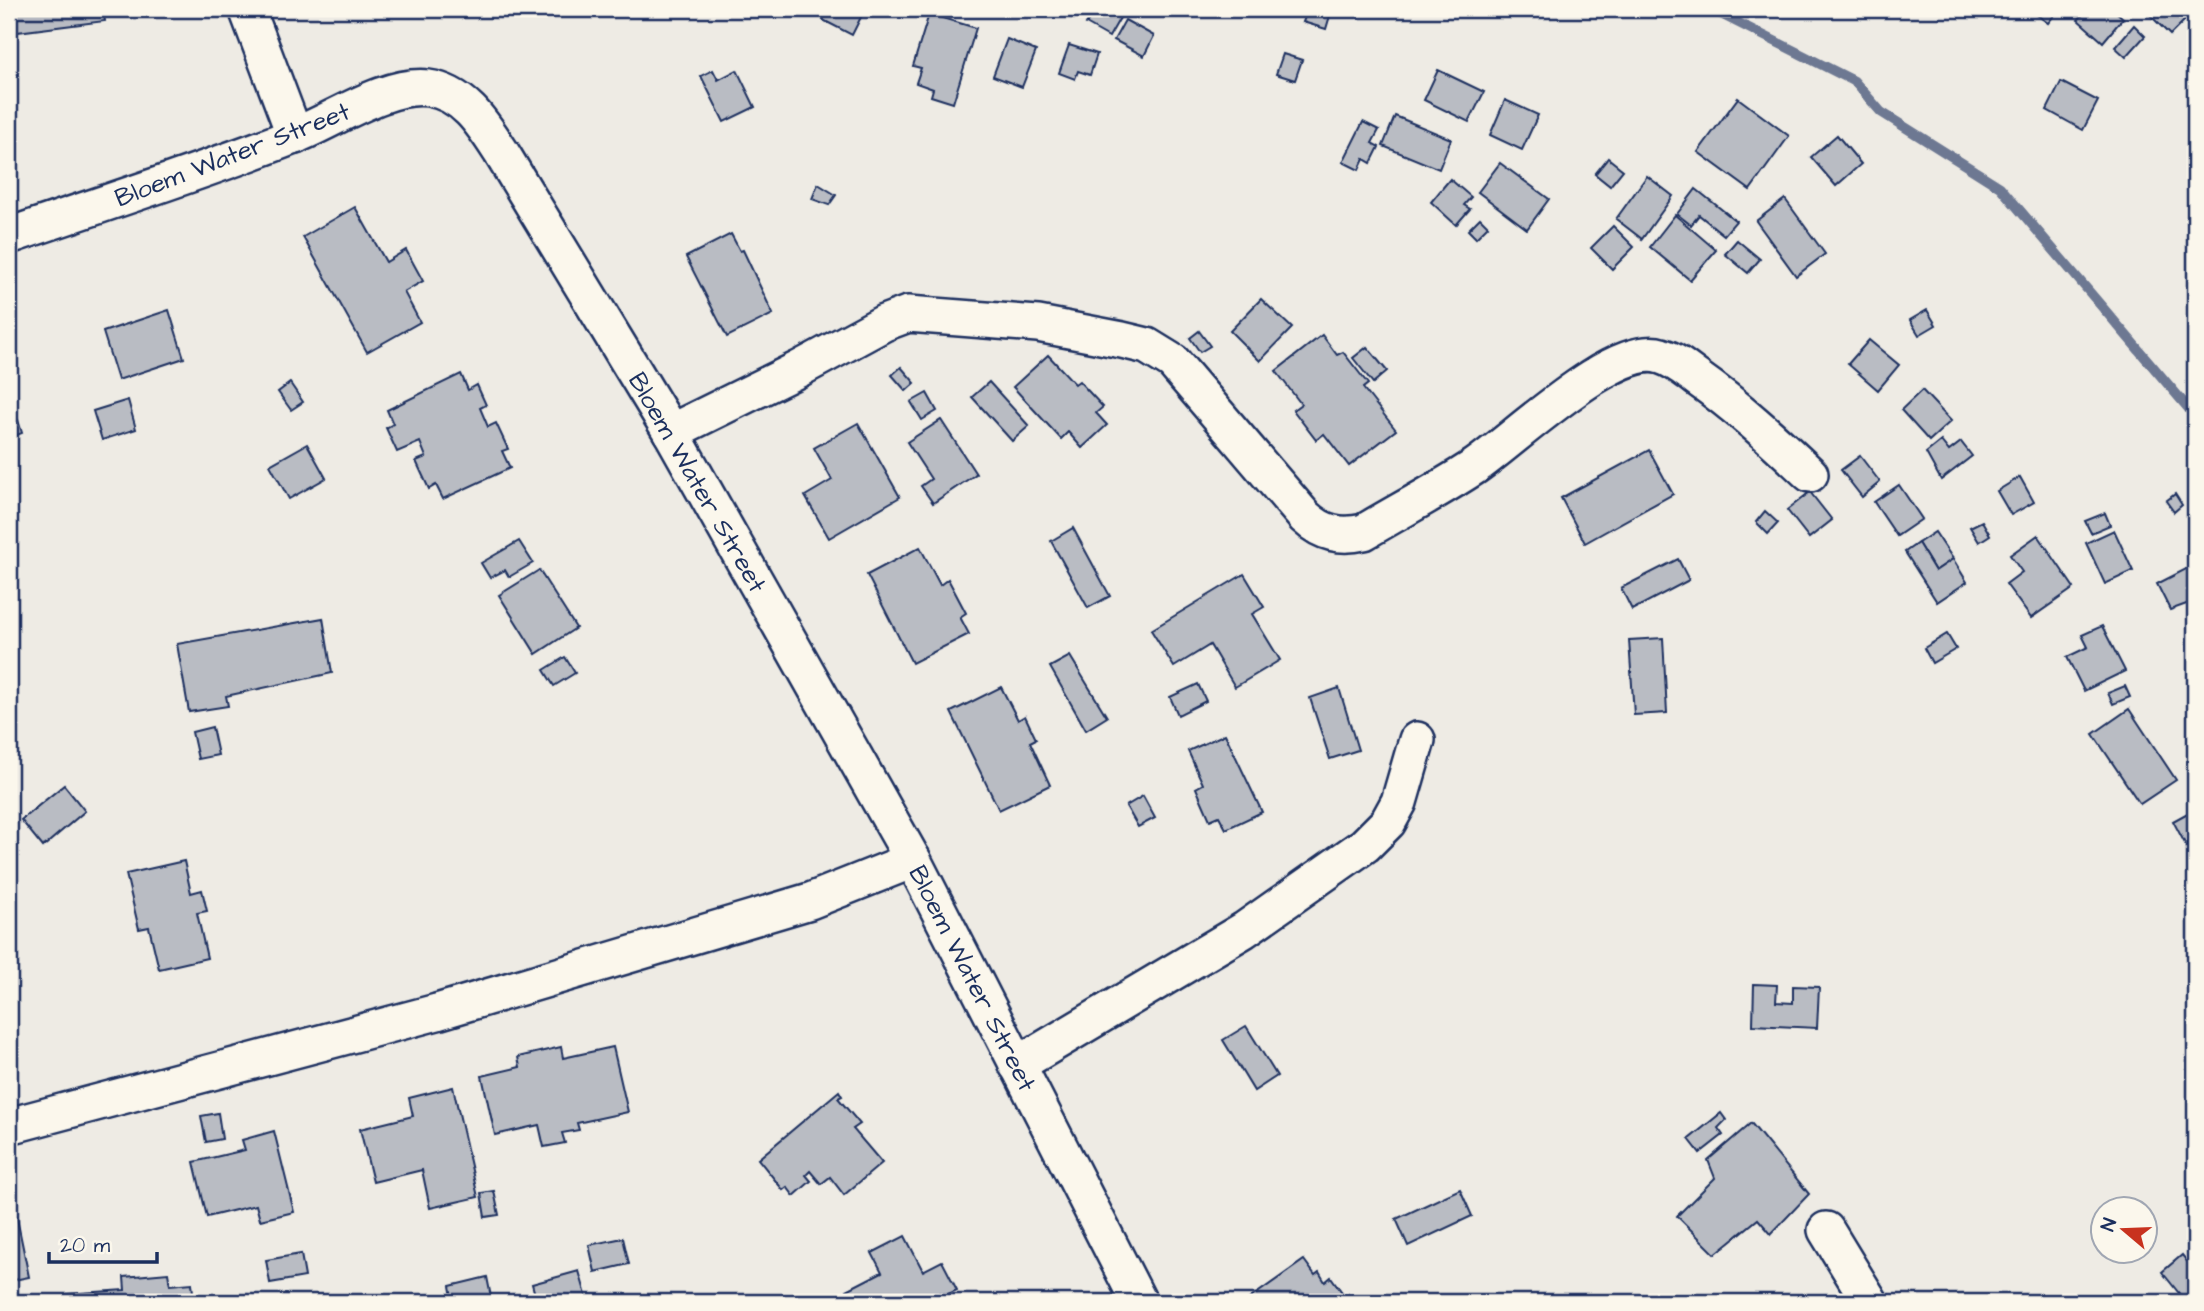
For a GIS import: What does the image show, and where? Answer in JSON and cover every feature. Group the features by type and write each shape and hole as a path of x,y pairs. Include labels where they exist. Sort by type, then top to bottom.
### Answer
{"street":[{"path":"247,9 295,136"},
{"name":"Bloem Water Street","path":"9,236 295,136 384,96 406,89 428,88 453,97 481,120 671,432 913,860 1139,1302"},
{"path":"671,432 800,369 884,323 918,313 1038,324 1122,340 1161,352 1173,362 1305,517 1316,527 1330,533 1347,535 1364,532 1474,467 1549,408 1610,367 1629,357 1648,353 1673,361 1711,388 1752,420 1810,474"},
{"path":"1017,1065 1244,930 1365,845 1388,822 1399,802 1417,740"},
{"path":"9,1125 451,1008 810,901 913,860"},
{"path":"1826,1230 1870,1302"}],"building":[{"path":"9,9 103,9 105,21 9,33"},
{"path":"829,9 864,11 852,35 823,20"},
{"path":"1053,9 1079,9 1074,19"},
{"path":"1095,9 1109,9 1121,16 1109,37 1086,24"},
{"path":"1308,9 1332,9 1326,29 1303,22"},
{"path":"2029,9 2059,9 2048,23"},
{"path":"2088,9 2113,9 2123,18 2103,42 2078,20"},
{"path":"2144,9 2195,9 2195,10 2170,35"},
{"path":"929,14 976,28 953,103 931,96 933,89 916,83 921,68 913,66"},
{"path":"1125,20 1154,36 1144,56 1114,40"},
{"path":"2134,25 2145,36 2126,57 2115,47"},
{"path":"1007,39 1036,51 1022,87 993,76"},
{"path":"1069,45 1097,54 1090,75 1078,71 1075,79 1059,73"},
{"path":"1283,54 1302,60 1295,80 1276,74"},
{"path":"713,70 718,80 737,70 755,107 724,122 701,76"},
{"path":"1438,70 1484,92 1469,122 1424,100"},
{"path":"2061,82 2098,101 2083,130 2047,110"},
{"path":"1738,98 1789,136 1750,190 1698,152"},
{"path":"1505,100 1538,115 1522,150 1490,135"},
{"path":"1395,116 1451,139 1439,169 1383,146"},
{"path":"1363,122 1379,130 1372,143 1379,147 1371,163 1364,159 1359,170 1343,162"},
{"path":"1837,135 1861,164 1836,186 1811,157"},
{"path":"1608,158 1623,170 1610,186 1595,174"},
{"path":"1500,163 1549,199 1527,229 1478,192"},
{"path":"1647,176 1673,196 1642,239 1616,219"},
{"path":"1450,179 1471,197 1464,205 1470,209 1456,225 1431,202"},
{"path":"818,184 836,195 829,205 812,199"},
{"path":"1696,189 1736,221 1724,235 1699,215 1691,225 1677,214"},
{"path":"1785,199 1825,254 1796,276 1756,221"},
{"path":"355,207 386,262 406,250 423,281 404,292 420,322 367,352 303,237"},
{"path":"1675,215 1716,250 1690,280 1650,247"},
{"path":"1480,218 1488,226 1476,238 1468,230"},
{"path":"1613,226 1634,247 1612,269 1591,248"},
{"path":"731,234 740,251 743,250 773,314 727,337 686,257"},
{"path":"1737,240 1760,259 1748,273 1725,254"},
{"path":"1261,299 1292,328 1260,361 1230,331"},
{"path":"169,310 184,358 118,380 103,332"},
{"path":"1927,310 1936,325 1919,335 1910,320"},
{"path":"1199,331 1210,346 1200,352 1190,338"},
{"path":"1322,335 1337,355 1343,352 1368,384 1363,388 1396,430 1349,466 1324,434 1316,440 1293,410 1301,404 1276,371"},
{"path":"1869,340 1899,365 1878,390 1848,364"},
{"path":"1367,347 1387,371 1373,383 1353,358"},
{"path":"1048,355 1075,384 1079,381 1103,407 1096,413 1107,425 1082,448 1068,432 1061,439 1013,387"},
{"path":"901,367 915,383 906,391 892,375"},
{"path":"461,374 468,390 477,385 486,405 480,408 488,427 496,423 508,449 502,451 510,468 443,499 436,485 429,489 416,461 426,457 420,442 397,452 386,428 393,424 387,410"},
{"path":"989,382 1029,426 1012,441 972,397"},
{"path":"290,383 303,402 291,410 278,392"},
{"path":"1922,390 1951,421 1929,441 1901,410"},
{"path":"927,393 937,411 922,420 911,402"},
{"path":"128,400 136,429 102,440 93,411"},
{"path":"18,420 22,433 9,438 9,423"},
{"path":"941,420 976,474 933,503 921,486 931,479 907,442"},
{"path":"858,423 900,497 829,538 805,496 832,480 814,448"},
{"path":"1941,441 1949,451 1961,442 1972,456 1941,480 1926,453"},
{"path":"307,444 326,478 289,499 270,465"},
{"path":"1649,450 1673,494 1585,543 1561,498"},
{"path":"1860,456 1880,482 1862,497 1841,470"},
{"path":"2020,477 2034,502 2011,515 1997,491"},
{"path":"1899,485 1922,519 1897,536 1874,502"},
{"path":"1810,492 1832,520 1809,538 1787,510"},
{"path":"2175,494 2182,505 2174,512 2166,501"},
{"path":"1765,511 1778,523 1768,534 1756,522"},
{"path":"2105,513 2110,525 2091,533 2085,521"},
{"path":"1982,521 1990,535 1979,542 1970,527"},
{"path":"1073,528 1110,596 1088,608 1051,541"},
{"path":"2114,530 2133,571 2105,584 2086,543"},
{"path":"1935,532 1953,559 1935,571 1918,543"},
{"path":"2038,535 2074,588 2031,618 2006,584 2022,572 2010,555"},
{"path":"519,541 533,563 509,577 505,570 490,578 481,563"},
{"path":"1918,543 1935,571 1953,559 1967,582 1937,602 1905,552"},
{"path":"920,547 940,585 948,579 966,613 960,617 969,634 912,663 867,575"},
{"path":"1678,559 1689,580 1632,610 1621,588"},
{"path":"2188,568 2195,583 2195,601 2170,610 2157,584"},
{"path":"539,570 576,628 536,654 499,595"},
{"path":"1244,574 1264,607 1252,614 1280,660 1235,687 1210,645 1174,667 1151,630"},
{"path":"323,618 332,673 226,696 228,706 189,712 177,644"},
{"path":"2102,626 2125,671 2084,691 2067,657 2088,647 2082,635"},
{"path":"1947,634 1956,649 1932,663 1924,648"},
{"path":"1663,638 1667,713 1634,715 1629,640"},
{"path":"1070,656 1107,717 1086,730 1050,667"},
{"path":"565,657 575,673 554,686 544,670"},
{"path":"1198,684 1206,701 1178,715 1170,697"},
{"path":"2125,686 2130,697 2113,704 2108,693"},
{"path":"1001,687 1018,720 1025,716 1036,739 1030,742 1050,785 999,810 951,712"},
{"path":"1339,688 1358,750 1330,759 1310,698"},
{"path":"2129,709 2176,780 2140,804 2093,734"},
{"path":"212,727 218,755 198,759 192,732"},
{"path":"1225,734 1262,812 1226,829 1219,816 1210,820 1196,788 1203,784 1188,751"},
{"path":"64,785 85,811 43,847 21,820"},
{"path":"1143,796 1155,818 1138,827 1126,806"},
{"path":"2195,809 2195,853 2191,855 2173,821"},
{"path":"184,861 191,893 202,890 207,911 197,913 207,958 159,969 149,927 139,929 126,874"},
{"path":"1754,984 1777,985 1776,1002 1793,1003 1793,986 1819,987 1817,1028 1753,1025"},
{"path":"1246,1026 1277,1076 1254,1091 1223,1040"},
{"path":"561,1047 563,1058 613,1047 628,1112 577,1123 579,1130 562,1133 565,1143 544,1147 539,1125 495,1135 482,1076 520,1067 518,1057"},
{"path":"453,1087 478,1197 430,1208 422,1170 373,1182 360,1129 413,1116 409,1098"},
{"path":"839,1091 842,1096 838,1098 860,1124 853,1129 882,1163 844,1195 830,1177 821,1184 810,1171 806,1175 811,1181 794,1196 787,1187 783,1190 758,1159"},
{"path":"218,1113 222,1139 206,1142 201,1116"},
{"path":"1721,1113 1726,1120 1718,1128 1723,1135 1700,1153 1689,1139"},
{"path":"1751,1123 1809,1194 1771,1234 1758,1219 1715,1254 1677,1216 1715,1178 1708,1160"},
{"path":"274,1131 294,1212 260,1220 256,1205 207,1217 194,1162 245,1150 242,1140"},
{"path":"1460,1189 1472,1216 1408,1246 1396,1219"},
{"path":"494,1191 499,1215 485,1217 481,1193"},
{"path":"12,1194 29,1277 9,1281 9,1195"},
{"path":"905,1236 923,1271 942,1261 957,1290 942,1297 940,1293 924,1302 853,1302 847,1290 882,1272 872,1253"},
{"path":"623,1238 629,1264 595,1272 589,1245"},
{"path":"301,1254 305,1277 270,1283 266,1260"},
{"path":"2182,1255 2195,1271 2195,1302 2186,1302 2162,1272"},
{"path":"1304,1260 1315,1275 1319,1272 1325,1282 1331,1277 1349,1302 1251,1302 1249,1299"},
{"path":"579,1271 588,1302 537,1302 532,1284"},
{"path":"168,1273 170,1285 192,1283 194,1302 67,1302 67,1294 125,1290 124,1277"},
{"path":"487,1277 492,1302 453,1302 450,1286"}],"waterway":[{"path":"1711,9 1854,81 1881,112 2000,187 2195,416"}]}
